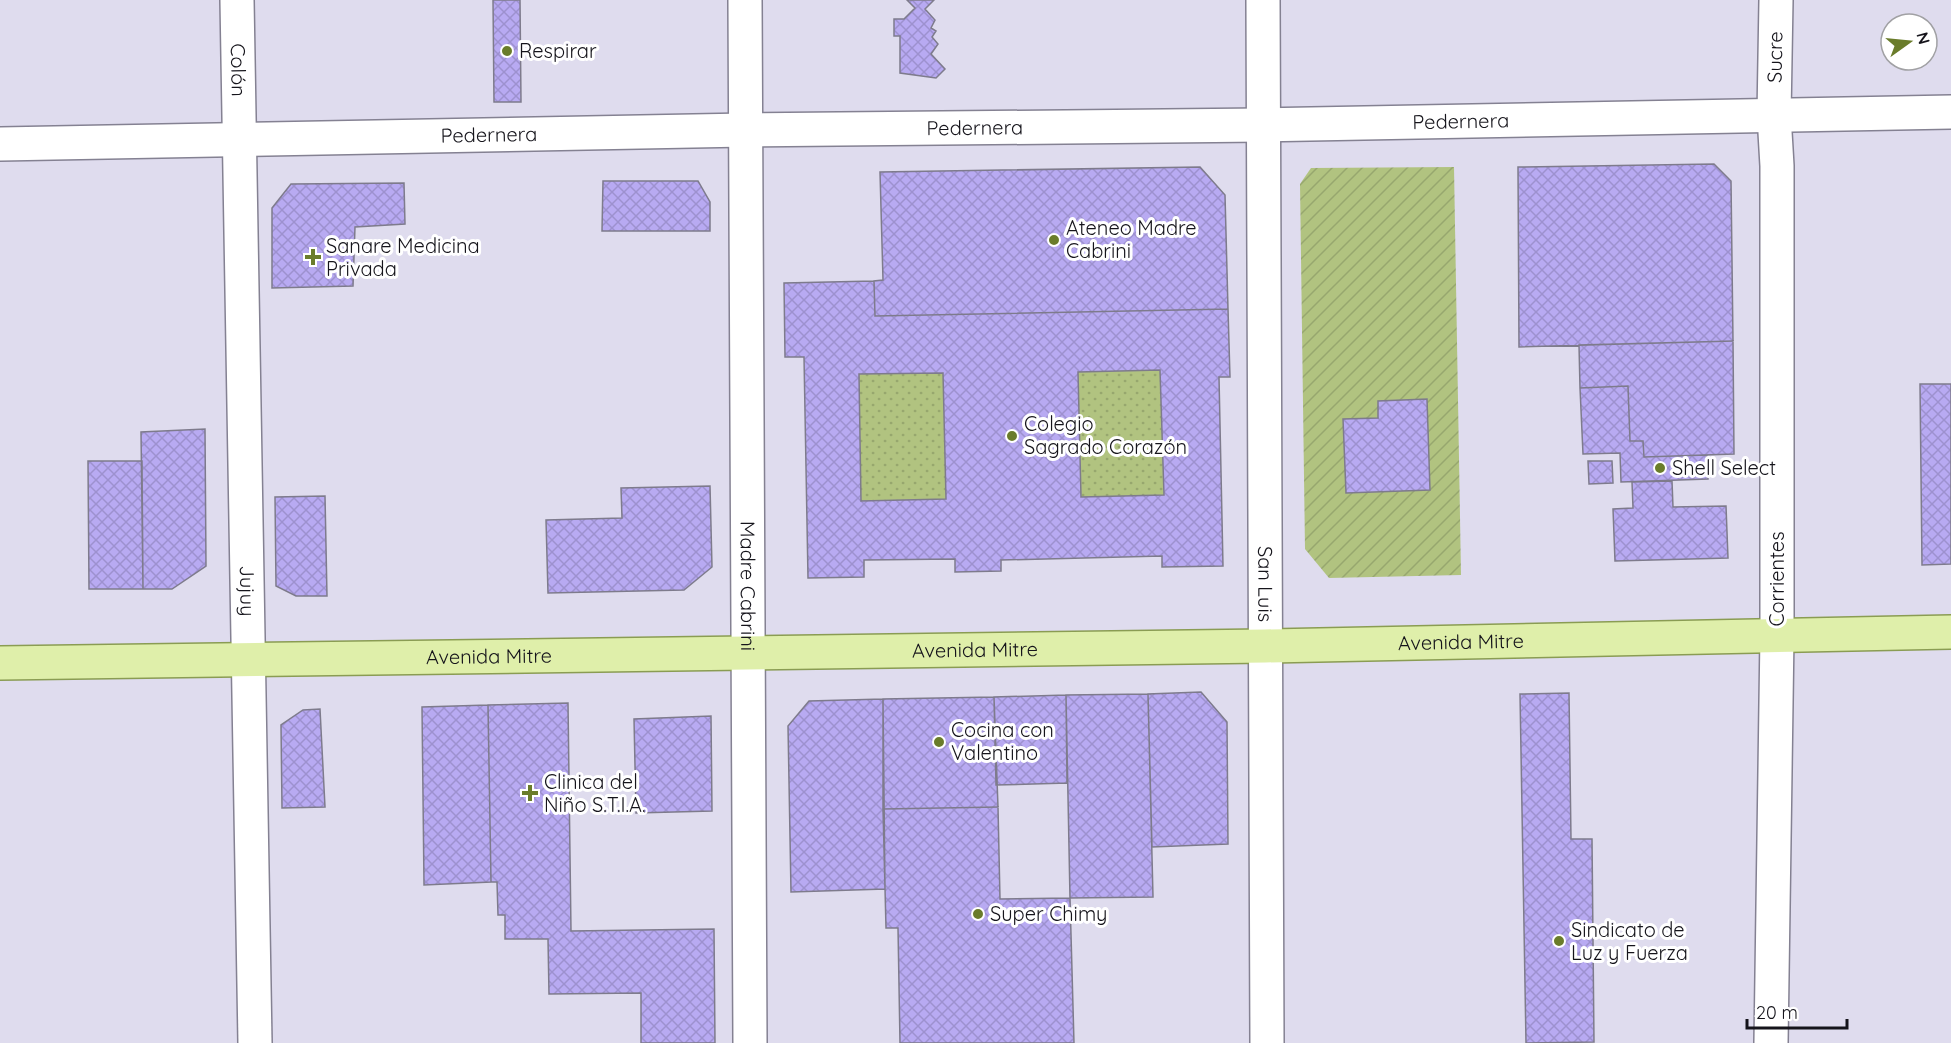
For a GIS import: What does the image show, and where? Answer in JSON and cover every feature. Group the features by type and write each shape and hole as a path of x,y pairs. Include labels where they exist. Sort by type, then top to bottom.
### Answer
{"main road":[{"name":"Avenida Mitre","path":"0,663 1265,646 1951,632"}],"street":[{"name":"Colón","path":"237,0 238,140"},
{"name":"Madre Cabrini","path":"745,0 750,1043"},
{"name":"San Luis","path":"1263,0 1267,1043"},
{"name":"Sucre","path":"1774,114 1776,0"},
{"name":"Pedernera","path":"0,144 1951,112"},
{"name":"Corrientes","path":"1771,1043 1778,635 1777,166 1774,114"},
{"name":"Jujuy","path":"238,140 255,1043"}],"green space":[{"path":"1454,167 1461,575 1329,578 1305,549 1300,184 1311,168"},
{"path":"1160,370 1164,495 1081,497 1078,372"},
{"path":"943,373 946,499 861,501 859,374"}],"building":[{"name":"Respirar","path":"493,0 520,0 521,102 494,102"},
{"path":"907,0 934,0 925,9 935,20 931,28 936,31 932,37 938,44 931,54 945,69 936,78 900,73 900,36 894,36 894,19 904,19 915,8"},
{"path":"1714,164 1731,181 1733,341 1519,347 1518,167"},
{"name":"Ateneo Madre Cabrini","path":"1200,167 1225,195 1228,309 875,316 874,281 883,280 880,172"},
{"path":"603,181 698,181 710,202 710,231 602,231"},
{"name":"Sanare Medicina Privada","path":"404,183 405,224 355,227 353,286 272,288 272,208 291,184"},
{"name":"Colegio Sagrado Corazón","path":"874,281 875,316 1228,309 1230,377 1219,377 1223,566 1162,567 1162,556 1001,560 1001,571 955,572 955,559 864,560 864,577 808,578 804,357 785,357 784,283","holes":["1160,370 1164,495 1081,497 1078,372","943,373 946,499 861,501 859,374"]},
{"path":"1733,341 1734,454 1644,457 1643,441 1630,441 1628,386 1580,388 1579,345"},
{"path":"1920,384 1951,384 1951,564 1922,565"},
{"path":"1628,386 1630,441 1643,441 1644,457 1707,455 1708,479 1621,482 1620,453 1583,454 1580,388"},
{"path":"1427,399 1430,490 1346,493 1343,419 1378,418 1378,401"},
{"path":"205,429 206,566 172,589 143,589 141,432"},
{"path":"88,461 142,461 143,589 89,589"},
{"path":"1588,461 1612,461 1613,483 1589,484"},
{"path":"1672,481 1673,507 1726,506 1728,558 1615,561 1613,509 1633,508 1632,482"},
{"path":"710,486 712,567 684,590 548,593 546,520 622,518 621,488"},
{"path":"325,496 327,596 296,596 276,586 275,497"},
{"path":"1201,692 1227,722 1228,844 1152,847 1148,694"},
{"name":"Sindicato de Luz y Fuerza","path":"1569,693 1571,839 1592,839 1594,1042 1526,1043 1520,694"},
{"path":"1148,694 1153,897 1070,898 1066,695"},
{"path":"1066,695 1067,783 996,785 994,697"},
{"name":"Cocina con Valentino","path":"994,697 998,807 883,809 883,699"},
{"path":"883,699 885,889 791,892 788,726 809,701"},
{"name":"Clinica del Niño S.T.I.A.","path":"568,703 571,931 714,929 715,1043 641,1043 641,993 549,994 548,939 505,939 505,915 498,915 497,882 491,882 488,705"},
{"path":"488,705 491,882 424,885 422,707"},
{"path":"320,709 325,807 282,808 281,725 303,710"},
{"path":"711,716 712,811 636,813 634,719"},
{"name":"Super Chimy","path":"998,807 1000,899 1070,898 1074,1043 900,1043 898,928 886,928 883,809"}],"place":[{"name":"Respirar","path":"507,51"},
{"name":"Ateneo Madre Cabrini","path":"1054,240"},
{"name":"Sanare Medicina Privada","path":"313,257"},
{"name":"Colegio Sagrado Corazón","path":"1012,436"},
{"name":"Shell Select","path":"1660,468"},
{"name":"Cocina con Valentino","path":"939,742"},
{"name":"Clinica del Niño S.T.I.A.","path":"530,793"},
{"name":"Super Chimy","path":"978,914"},
{"name":"Sindicato de Luz y Fuerza","path":"1559,941"}]}
